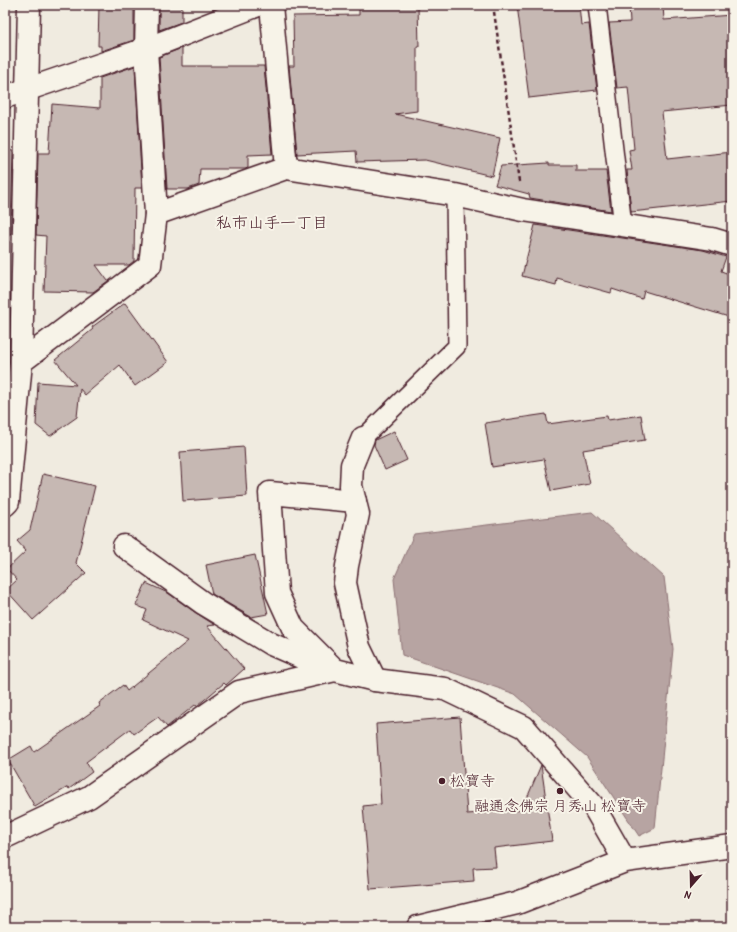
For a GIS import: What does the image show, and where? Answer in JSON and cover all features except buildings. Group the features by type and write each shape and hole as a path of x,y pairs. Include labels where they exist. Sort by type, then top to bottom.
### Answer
{"street":[{"path":"5,505 8,502 21,362 29,5"},
{"path":"21,362 150,265 156,214 146,49 147,5"},
{"path":"5,97 146,49 258,5"},
{"path":"271,5 286,168"},
{"path":"156,214 286,168 455,196 523,210 732,244"},
{"path":"363,438 352,465 351,486 358,514 345,583 359,647 375,680"},
{"path":"333,670 293,628 277,593 270,493 355,501"},
{"path":"124,546 203,603 271,644 333,670 375,680 445,689 524,728 594,807 625,861"},
{"path":"5,837 89,797 239,692 333,670"},
{"path":"418,927 517,903 625,861 732,846"}],"lane":[{"path":"597,5 623,226"},
{"path":"363,438 457,346 455,196"}],"path":[{"path":"493,5 523,210"}],"shaded area":[{"path":"592,512 664,577 673,649 655,828 639,836 587,757 515,694 402,655 394,579 414,534"}],"place":[{"name":"松寶寺","path":"442,781"},
{"name":"融通念佛宗 月秀山 松寶寺","path":"560,791"}],"district":[{"name":"私市山手一丁目","path":"272,222"}]}
